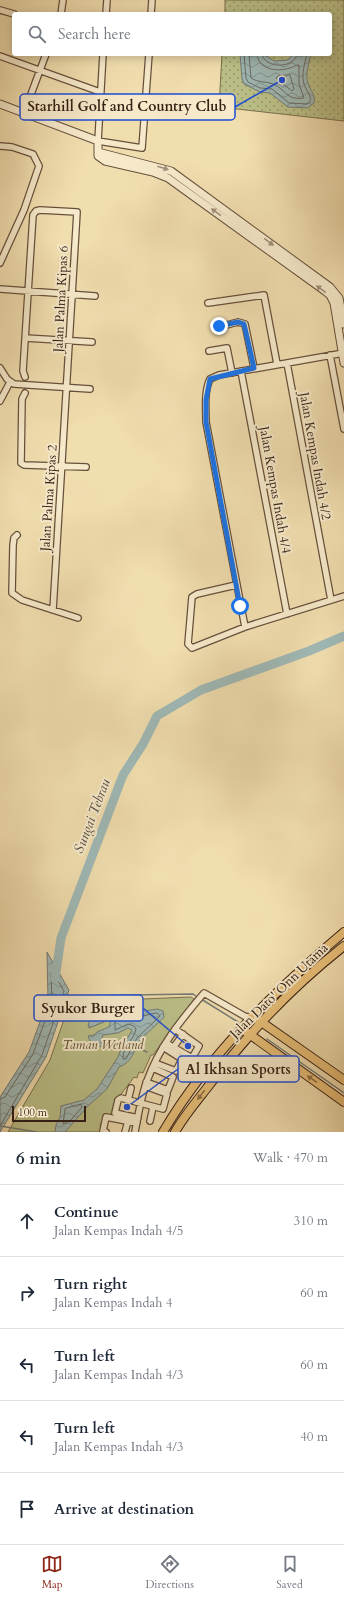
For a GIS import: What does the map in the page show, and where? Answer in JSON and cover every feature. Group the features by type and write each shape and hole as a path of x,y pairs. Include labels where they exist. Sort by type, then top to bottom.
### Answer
{"main road":[{"name":"Jalan Dato' Onn Utama","path":"163,1132 204,1074 253,1016 344,932"},
{"name":"Jalan Dato' Onn Utama","path":"174,1132 249,1034 318,966 344,946"},
{"path":"278,1035 273,1028 271,1018 279,1004"},
{"path":"253,1016 344,1080"},
{"path":"242,1029 344,1102"},
{"path":"234,1052 249,1043 265,1046"}],"street":[{"path":"61,12 63,0"},
{"path":"106,12 107,0"},
{"path":"151,12 152,0"},
{"path":"0,10 12,13"},
{"path":"0,56 100,92"},
{"path":"24,113 45,56"},
{"path":"104,56 100,92 98,152 170,171 330,295 334,304 344,363"},
{"path":"0,104 98,140 142,148 149,56"},
{"path":"0,146 33,154 39,166 24,210 0,263"},
{"name":"Jalan Palma Kipas 6","path":"28,292 32,215 40,210 77,212 67,387"},
{"path":"255,237 336,293 344,324"},
{"path":"0,290 95,296"},
{"path":"25,377 23,371 28,292"},
{"path":"208,303 264,295 277,364"},
{"path":"219,326 238,322 244,324 254,368"},
{"path":"25,338 92,342"},
{"path":"209,351 227,348 232,373"},
{"path":"245,627 206,422 208,384 210,379 232,373 343,353"},
{"path":"330,355 344,429"},
{"name":"Jalan Kempas Indah 4/2","path":"287,363 331,600"},
{"path":"0,368 10,382 90,389"},
{"name":"Jalan Kempas Indah 4/4","path":"241,371 287,614"},
{"path":"0,401 10,382"},
{"name":"Jalan Palma Kipas 2","path":"54,610 67,387"},
{"path":"25,393 22,399 21,463 24,465 86,466"},
{"path":"17,535 14,538 13,545 12,594 16,597 78,618"},
{"path":"236,585 197,594 192,597 188,644 192,648 245,627 344,596"},
{"path":"135,1132 140,1104 154,1065 174,1029 204,993 246,1017 253,1016"},
{"path":"164,1045 192,1058 199,1046 174,1029"},
{"path":"173,1048 182,1034"},
{"path":"154,1065 176,1071 182,1058 164,1045"},
{"path":"146,1084 168,1090 173,1077 154,1065"},
{"path":"137,1120 115,1112 118,1100 121,1098 163,1109 167,1094 146,1084"},
{"path":"128,1100 131,1088"},
{"path":"150,1121 153,1107"},
{"path":"106,1132 103,1131 106,1117 128,1121 137,1120"},
{"path":"125,1132 128,1121"}],"green space":[{"path":"225,0 344,0 344,121 219,107 222,56 332,56 332,12 225,12"},
{"name":"Taman Wetland","path":"191,997 194,999 153,1055 151,1055 143,1073 139,1072 137,1078 134,1077 117,1100 111,1115 105,1115 100,1125 102,1132 8,1132 50,1060 70,1002"}],"water":[{"path":"240,56 267,56 274,61 288,60 291,56 311,56 307,80 314,97 314,103 308,108 288,107 270,93 260,92 244,84 242,79"},
{"path":"47,952 69,990 46,1057 0,1132 0,1097 29,1052 48,1000"},
{"path":"157,1009 163,1011 164,1017 142,1039 130,1059 124,1065 119,1067 107,1089 88,1106 65,1132 55,1132 56,1125 60,1117 61,1106 84,1100 97,1089 118,1057 125,1039 127,1039 132,1030 128,1028 118,1033 103,1035 101,1041 102,1046 100,1047 90,1041 88,1036 94,1035 97,1032 109,1027 111,1019 115,1016"},
{"path":"94,1014 104,1018 104,1022 89,1028 88,1026 91,1016"}],"waterway":[{"name":"Sungai Tebrau","path":"55,979 61,938 123,775 143,744 157,716 201,690 309,651 344,636"},
{"path":"66,996 193,994 197,997"},
{"path":"201,999 238,1022"},
{"path":"267,1039 344,1093"},
{"path":"138,1048 147,1052"},
{"path":"0,1126 37,1132"}],"place":[{"name":"Starhill Golf and Country Club","path":"282,80"},
{"name":"Syukor Burger","path":"188,1046"},
{"name":"Al Ikhsan Sports","path":"127,1107"}],"route":[{"path":"219,326 238,322 244,324 247,331 254,368 220,375 210,379 206,400 206,422 240,606"}]}
